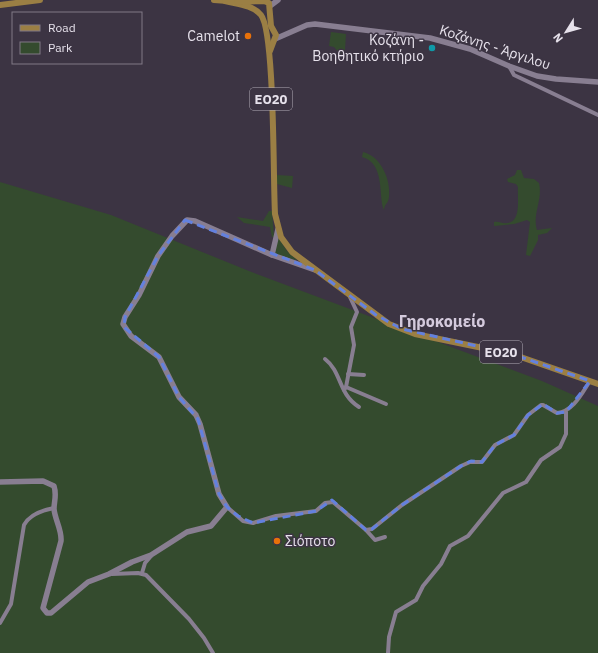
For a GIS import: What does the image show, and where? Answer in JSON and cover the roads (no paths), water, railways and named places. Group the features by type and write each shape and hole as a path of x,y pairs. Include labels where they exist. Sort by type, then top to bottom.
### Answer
{"main road":[{"path":"0,5 40,0"},
{"path":"214,0 259,2 269,4 266,14 248,7 225,1"},
{"path":"259,2 257,6 259,12"},
{"name":"ΕΟ20","path":"269,4 272,36 269,61 275,209 278,229 289,249 382,320 408,332 512,354 598,384"},
{"name":"ΕΟ20","path":"259,12 272,36"}],"street":[{"path":"269,4 278,0"},
{"name":"Κοζάνης - Άργιλου","path":"272,36 315,24 415,35 462,46 509,66 545,78 598,82"},
{"path":"509,66 514,75 598,115"},
{"path":"316,270 272,255 195,221 185,220 158,256 139,295 123,320 124,327 131,336 159,357 179,397 198,419 219,494 227,507 243,521 253,523 276,516 316,511 325,503 333,502 376,540 385,537"},
{"path":"272,255 278,229"},
{"path":"345,388 354,345 351,327 357,312 349,295"},
{"path":"325,359 333,368 345,388 350,401 359,407"},
{"path":"348,374 364,375"},
{"path":"366,530 372,529 402,504 461,466 470,462 482,462 495,445 514,435 528,415 541,405 543,404 557,413 566,412 590,381"},
{"path":"345,388 386,404"},
{"path":"388,653 389,637 396,612 416,600 423,586 441,564 450,546 468,536 503,493 526,482 541,460 560,447 566,434 566,412"},
{"path":"0,482 48,482 54,486 54,508 61,531 61,541 43,608 44,612 51,613 84,584 151,555 187,532 211,526 227,507"},
{"path":"0,623 11,604 24,525 33,515 44,510 54,508"},
{"path":"142,573 145,563 151,555"},
{"path":"109,574 142,573 168,595 204,638 213,653"},
{"path":"0,613 6,614"}],"place":[{"name":"Camelot","path":"248,36"},
{"name":"Κοζάνη - Βοηθητικό κτήριο","path":"432,48"},
{"name":"Σιόποτο","path":"277,541"}],"district":[{"name":"Γηροκομείο","path":"442,321"}]}
